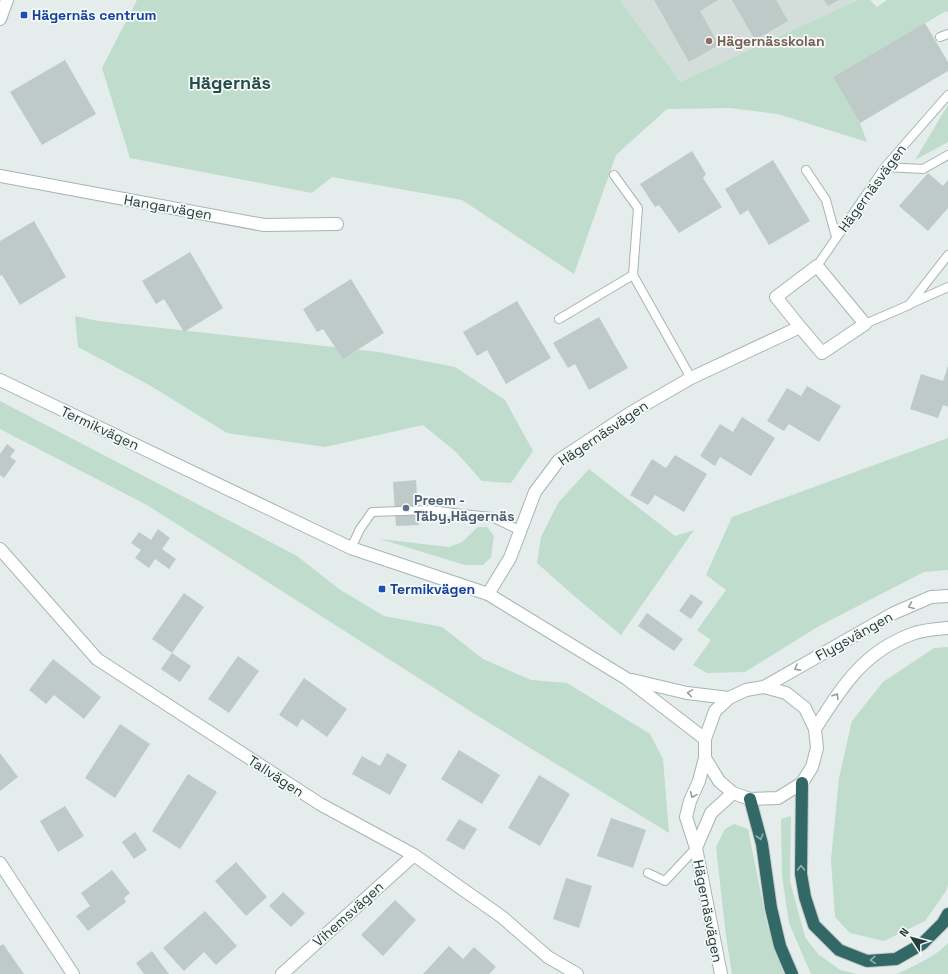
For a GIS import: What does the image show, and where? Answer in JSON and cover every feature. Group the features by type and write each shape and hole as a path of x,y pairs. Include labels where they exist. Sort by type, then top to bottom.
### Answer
{"highway":[{"path":"802,783 801,874 805,897 814,925 839,950 867,961 896,959 922,944 943,923 948,914"},
{"path":"750,799 762,844 771,908 780,946 792,974"}],"street":[{"path":"0,19 7,0"},
{"name":"Hangarvägen","path":"0,176 264,225 337,224"},
{"path":"817,266 864,324"},
{"name":"Hägernäsvägen","path":"817,266 776,297 800,327 822,353 864,324"},
{"name":"Hägernäsvägen","path":"488,594 510,558 535,492 559,460 632,412 691,378 800,327"},
{"name":"Termikvägen","path":"0,380 351,548 488,594"},
{"name":"Tallvägen","path":"0,549 97,659 320,804 414,855 502,917 548,958 577,974"},
{"path":"488,594 627,679 705,739"},
{"name":"Flygsvängen","path":"764,688 894,613 931,597 948,596"},
{"name":"Flygsvängen","path":"815,728 846,682 860,666 884,648 912,634 948,628"},
{"path":"627,679 687,693 728,698"},
{"path":"764,688 786,694 805,708 815,728 817,748 812,767 802,783 778,798 750,799 733,793 719,781 705,758 705,739 715,711 728,698 746,690 764,688"},
{"name":"Hägernäsvägen","path":"705,758 699,781 690,801 686,817 696,848 721,974"},
{"name":"Hägernäsvägen","path":"696,848 711,813 733,793"},
{"name":"Vihemsvägen","path":"282,974 414,855"},
{"path":"0,863 73,974"}],"lane":[{"path":"940,36 948,34"},
{"name":"Hägernäsvägen","path":"817,266 884,167 948,94"},
{"path":"884,167 923,169 948,155"},
{"path":"806,170 826,200 836,237"},
{"path":"614,175 638,208 633,275 691,378"},
{"name":"Hägernäsvägen","path":"864,324 909,305 948,255"},
{"path":"559,319 633,275"},
{"path":"909,305 948,287"},
{"path":"351,548 360,528 372,512 431,510 492,517 521,531"},
{"path":"648,873 665,881 696,848"}],"shaded area":[{"name":"Hägernässkolan","path":"620,0 858,0 680,82"}],"green space":[{"path":"137,0 620,0 680,82 858,0 870,0 877,7 887,0 948,0 948,12 946,11 833,77 860,123 867,142 778,114 730,108 667,109 616,155 574,274 462,200 332,177 312,193 130,158 102,68"},
{"path":"948,105 948,142 915,160"},
{"path":"75,316 98,321 379,352 455,367 505,400 533,451 511,483 482,481 455,451 423,425 325,447 227,433 151,386 78,347"},
{"path":"0,401 297,556 339,589 384,616 442,627 483,659 531,680 567,683 650,734 663,759 669,833 478,716 147,505 0,429"},
{"path":"948,438 948,570 924,572 819,626 745,672 707,673 693,665 711,640 697,630 726,590 706,575 732,517"},
{"path":"589,469 675,536 694,530 621,635 537,563 541,537 558,503"},
{"path":"478,527 487,527 494,536 491,557 483,565 465,565 380,539 449,547 462,542"},
{"path":"948,647 948,885 946,891 925,921 884,941 850,933 835,917 831,860 839,778 852,721 883,682 934,648"},
{"path":"791,816 790,881 805,937 818,954 840,970 857,974 811,974 789,923 782,876 781,819"},
{"path":"734,824 748,829 767,924 784,974 732,974 726,936 716,847 725,829"},
{"path":"948,943 948,974 897,974 931,957"}],"building":[{"path":"654,0 718,0 700,11 719,45 689,62"},
{"path":"732,0 776,0 788,21 755,40"},
{"path":"824,0 839,0 828,6"},
{"path":"925,23 948,62 948,71 860,123 833,77"},
{"path":"65,60 96,114 42,145 10,92"},
{"path":"692,151 706,174 703,178 722,207 679,233 659,205 655,207 640,184"},
{"path":"773,160 810,221 769,245 748,210 740,215 725,189"},
{"path":"928,173 943,186 948,180 948,208 928,231 899,206"},
{"path":"34,221 66,277 20,305 2,275 0,276 0,241"},
{"path":"190,252 223,308 184,332 164,299 156,304 142,281"},
{"path":"351,279 384,333 343,359 323,329 317,332 303,309"},
{"path":"517,301 551,358 506,384 487,350 477,356 463,332"},
{"path":"599,317 628,368 589,390 575,364 568,368 553,343"},
{"path":"948,366 948,407 943,405 938,418 910,409 921,374 943,381"},
{"path":"807,386 841,406 819,442 789,424 784,431 767,421 787,388 801,396"},
{"path":"742,417 775,438 751,476 720,457 715,466 700,456 720,424 733,432"},
{"path":"7,444 15,450 10,457 16,461 4,478 0,475 0,454"},
{"path":"675,455 707,474 684,512 655,495 648,505 630,495 652,459 666,468"},
{"path":"416,480 419,525 396,526 393,482"},
{"path":"158,529 170,538 162,549 176,559 169,569 155,559 149,568 135,558 141,550 131,543 139,532 151,540"},
{"path":"184,593 204,607 172,653 152,639"},
{"path":"691,594 703,602 691,619 679,611"},
{"path":"647,613 683,639 674,651 638,626"},
{"path":"172,653 191,666 180,682 161,669"},
{"path":"238,656 259,671 229,713 208,699"},
{"path":"53,659 101,697 84,719 54,695 46,704 29,690"},
{"path":"304,678 347,709 327,737 302,719 297,727 279,715"},
{"path":"120,724 150,744 115,798 85,778"},
{"path":"459,750 500,775 482,804 441,779"},
{"path":"0,753 18,777 0,791"},
{"path":"387,753 407,765 390,795 352,774 362,756 380,766"},
{"path":"188,774 217,792 180,849 152,831"},
{"path":"539,775 570,794 540,846 508,828"},
{"path":"65,806 84,836 58,852 40,821"},
{"path":"611,818 646,830 633,868 597,856"},
{"path":"459,819 477,829 464,850 446,840"},
{"path":"135,832 147,850 134,859 122,842"},
{"path":"236,862 267,897 246,916 215,881"},
{"path":"112,870 130,893 124,898 126,902 88,931 76,916 90,906 81,893"},
{"path":"566,878 592,886 579,928 553,919"},
{"path":"283,892 305,913 291,927 269,906"},
{"path":"395,900 416,920 383,956 361,935"},
{"path":"205,911 237,946 216,965 204,952 184,971 163,948"},
{"path":"3,944 24,974 0,974 0,946"},
{"path":"449,946 463,959 474,947 496,967 489,974 423,974"},
{"path":"152,951 169,974 144,974 136,963"}],"place":[{"name":"Hägernäs centrum","path":"24,15"},
{"name":"Hägernässkolan","path":"709,41"},
{"name":"Preem - Täby,Hägernäs","path":"406,508"},
{"name":"Termikvägen","path":"382,589"}],"district":[{"name":"Hägernäs","path":"230,82"}]}
